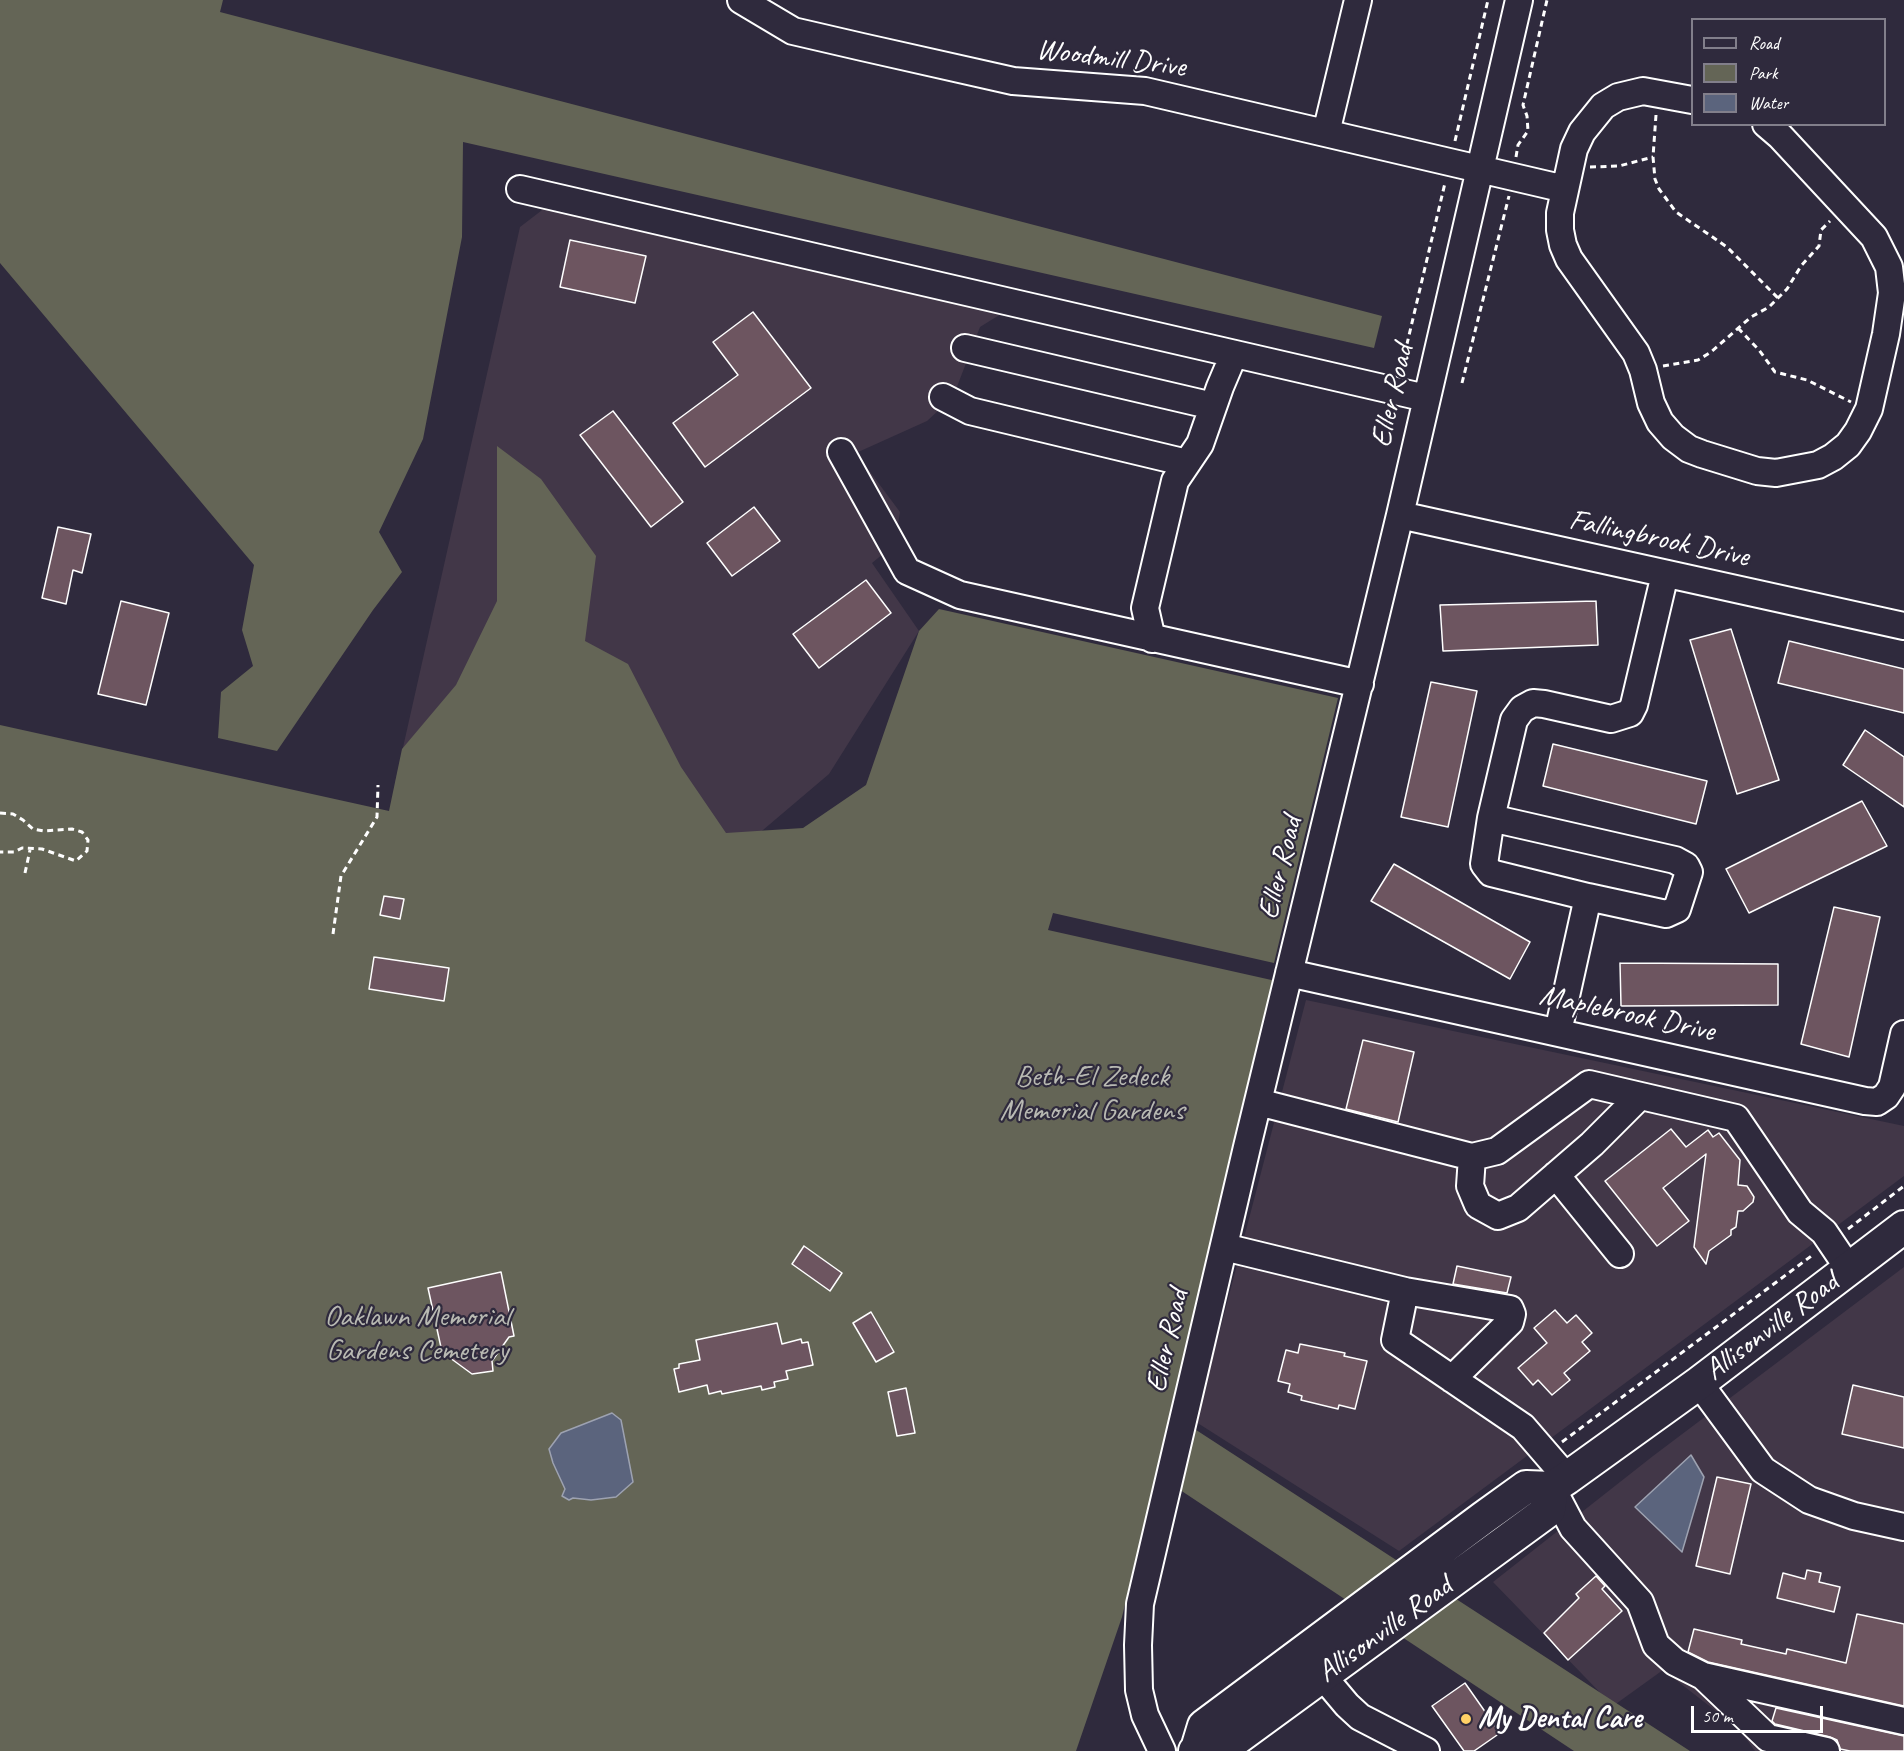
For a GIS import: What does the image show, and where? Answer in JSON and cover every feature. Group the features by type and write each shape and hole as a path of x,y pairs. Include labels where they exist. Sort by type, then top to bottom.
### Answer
{"main road":[{"name":"Allisonville Road","path":"1196,1750 1204,1726 1312,1664 1526,1487 1559,1483 1699,1383 1904,1227"}],"street":[{"name":"Woodmill Drive","path":"741,0 793,31 1013,81 1145,91 1480,170 1568,177"},
{"path":"1326,133 1358,0"},
{"name":"Eller Road","path":"1162,1751 1145,1715 1139,1690 1140,1604 1258,1102 1400,516 1519,0"},
{"path":"1691,100 1643,91 1618,97 1603,106 1582,132 1574,149 1560,213 1560,230 1569,259 1636,353 1643,370 1651,403 1660,422 1673,437 1689,449 1757,471 1790,472 1818,465 1833,457 1848,445 1867,413 1886,334 1892,292 1889,267 1874,237 1768,126"},
{"path":"520,189 1426,398"},
{"path":"965,348 1213,406"},
{"path":"1152,639 1145,608 1175,481 1200,444 1234,354"},
{"path":"943,397 970,411 1187,463"},
{"path":"842,452 908,571 960,595 1360,684"},
{"name":"Fallingbrook Drive","path":"1400,516 1904,626"},
{"path":"1491,818 1675,860 1686,866 1689,872 1677,909 1666,914 1588,897 1491,873 1484,864 1491,818 1514,720 1522,708 1533,704 1544,704 1611,719 1630,713 1635,705 1665,574"},
{"path":"1558,1032 1588,897"},
{"name":"Maplebrook Drive","path":"1290,973 1864,1101 1877,1102 1886,1096 1892,1087 1904,1035"},
{"path":"1258,1102 1472,1157 1497,1151 1589,1084 1736,1118 1800,1212 1824,1232 1849,1269"},
{"path":"1472,1157 1470,1186 1478,1205 1498,1216 1518,1208 1641,1096"},
{"path":"1556,1174 1620,1254"},
{"path":"1224,1247 1405,1291 1510,1309 1512,1314 1510,1322 1452,1379"},
{"path":"1405,1291 1395,1340 1523,1427 1559,1483 1573,1528 1640,1602 1656,1645 1675,1662 1703,1676 1904,1721"},
{"path":"1699,1383 1763,1470 1809,1500 1854,1516 1904,1527"},
{"path":"1312,1664 1347,1706 1360,1717 1426,1751"},
{"path":"1703,1676 1768,1738 1826,1751"}],"path":[{"path":"1458,128 1488,0"},
{"path":"1518,144 1528,131 1527,116 1523,105 1547,0"},
{"path":"1660,93 1653,157 1655,179 1659,189 1676,212 1727,247 1778,298"},
{"path":"1568,177 1597,168 1619,166 1653,157"},
{"path":"1401,365 1443,191"},
{"path":"1462,383 1508,198"},
{"path":"1643,370 1698,360 1778,298 1819,246 1821,230 1845,207"},
{"path":"1738,328 1759,350 1775,372 1807,380 1867,413"},
{"path":"333,934 341,876 377,817 378,785"},
{"path":"0,813 13,814 33,829 58,831 72,828 82,832 88,840 87,852 76,861 42,849 22,848 14,852 0,852"},
{"path":"25,873 30,850"}],"shaded area":[{"path":"550,204 1009,309 980,327 953,397 927,421 856,453 900,512 895,544 872,563 919,631 829,774 730,858 395,783 520,227"},
{"path":"1306,1000 1904,1126 1904,1176 1399,1551 1196,1422"},
{"path":"1904,1267 1904,1751 1755,1751 1739,1729 1663,1670 1613,1706 1493,1582 1653,1456"}],"green space":[{"path":"0,0 223,0 220,12 1382,316 1374,348 463,142 462,237 423,439 379,532 402,572 373,610 277,751 218,738 221,692 253,666 242,630 254,565 0,263"},
{"name":"Oaklawn Memorial Gardens Cemetery","path":"497,446 541,479 596,556 585,641 628,664 681,767 726,833 803,828 866,785 919,631 939,609 1338,698 1274,963 1053,913 1048,930 1276,981 1170,1413 1690,1751 1574,1751 1156,1474 1122,1617 1076,1751 0,1751 0,725 389,811 402,749 456,685 497,601"}],"water":[{"path":"612,1413 621,1420 633,1482 616,1497 569,1500 562,1496 565,1489 549,1449 561,1433"},
{"path":"1691,1455 1704,1477 1682,1552 1635,1507"}],"building":[{"path":"570,240 646,256 635,303 560,287"},
{"path":"753,312 811,388 705,467 673,423 738,375 713,342"},
{"path":"613,411 683,502 651,527 580,435"},
{"path":"754,507 780,541 732,576 707,543"},
{"path":"58,527 91,534 82,573 73,570 66,604 42,598"},
{"path":"866,580 891,613 819,668 793,634"},
{"path":"121,601 169,613 146,705 98,694"},
{"path":"1596,601 1598,645 1443,651 1440,605"},
{"path":"1731,629 1779,780 1737,794 1690,640"},
{"path":"1789,641 1904,669 1904,713 1778,683"},
{"path":"1431,682 1477,691 1448,827 1401,817"},
{"path":"1865,730 1904,757 1904,807 1843,765"},
{"path":"1553,744 1707,781 1696,824 1543,786"},
{"path":"1862,801 1887,846 1749,913 1726,869"},
{"path":"1394,864 1530,942 1510,979 1371,901"},
{"path":"384,896 404,899 400,919 380,915"},
{"path":"1834,907 1880,917 1849,1057 1801,1044"},
{"path":"374,957 449,968 444,1001 369,989"},
{"path":"1620,963 1778,964 1778,1005 1621,1006"},
{"path":"1363,1040 1414,1052 1398,1122 1346,1109"},
{"path":"1671,1129 1686,1147 1708,1130 1713,1137 1719,1133 1740,1160 1738,1185 1747,1186 1754,1197 1753,1202 1743,1211 1738,1211 1736,1227 1731,1230 1731,1235 1709,1251 1706,1264 1694,1247 1706,1154 1663,1188 1689,1221 1657,1246 1605,1181"},
{"path":"804,1246 842,1273 830,1291 792,1264"},
{"path":"1457,1266 1511,1277 1507,1293 1453,1284"},
{"path":"501,1272 514,1336 509,1337 492,1361 493,1371 472,1374 442,1352 428,1288"},
{"path":"1555,1310 1567,1323 1576,1315 1592,1333 1582,1342 1590,1351 1564,1373 1570,1380 1552,1395 1538,1380 1533,1385 1518,1368 1547,1343 1534,1328"},
{"path":"871,1312 894,1352 876,1362 853,1323"},
{"path":"777,1323 782,1344 801,1339 802,1343 808,1342 813,1365 786,1371 788,1379 774,1382 775,1387 762,1390 761,1386 722,1394 721,1391 709,1394 707,1385 679,1392 674,1369 679,1368 679,1364 700,1360 696,1340"},
{"path":"1300,1344 1345,1353 1344,1356 1367,1361 1355,1409 1339,1405 1338,1409 1301,1400 1302,1396 1288,1392 1290,1384 1278,1381 1286,1350 1298,1353"},
{"path":"1853,1385 1904,1397 1904,1448 1842,1434"},
{"path":"906,1388 915,1433 897,1436 888,1392"},
{"path":"1717,1477 1751,1484 1730,1574 1696,1566"},
{"path":"1807,1570 1821,1573 1819,1582 1840,1587 1834,1612 1777,1598 1783,1573 1805,1579"},
{"path":"1596,1576 1605,1586 1602,1589 1622,1611 1568,1660 1544,1633 1579,1598 1576,1594"},
{"path":"1857,1614 1904,1624 1904,1706 1708,1662 1688,1652 1694,1629 1742,1640 1741,1644 1786,1654 1787,1649 1846,1663"},
{"name":"My Dental Care","path":"1465,1683 1500,1733 1474,1751 1464,1751 1432,1706"},
{"path":"1776,1708 1904,1736 1904,1751 1840,1749 1837,1740 1830,1737 1775,1724 1772,1721"}],"place":[{"name":"My Dental Care","path":"1466,1719"}],"park label":[{"name":"Beth-El Zedeck Memorial Gardens","path":"1092,1094"}]}
